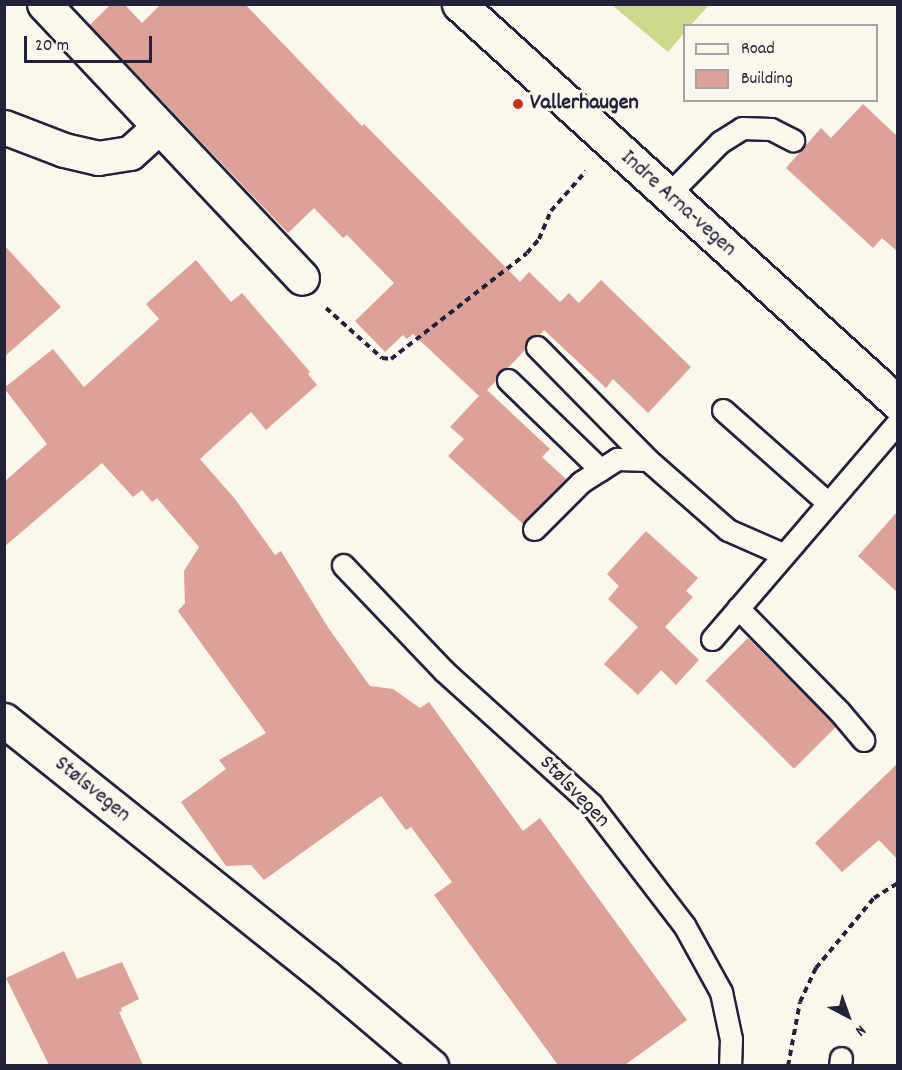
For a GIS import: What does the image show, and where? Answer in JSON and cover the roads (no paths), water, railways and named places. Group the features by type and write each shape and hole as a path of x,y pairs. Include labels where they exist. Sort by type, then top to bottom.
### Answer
{"street":[{"path":"44,4 158,128 302,278"},
{"name":"Indre Arna-vegen","path":"459,4 897,403"},
{"path":"4,127 64,150 98,158 130,153 158,128"},
{"name":"Stølsvegen","path":"4,720 326,977 431,1065"}],"lane":[{"path":"668,195 720,142 742,128 771,129 793,140"},
{"path":"537,347 648,460 728,530 783,554"},
{"path":"508,381 601,470"},
{"path":"723,410 827,502"},
{"path":"712,639 897,422"},
{"path":"534,529 581,482 617,459 648,460"},
{"name":"Stølsvegen","path":"343,565 444,671 591,804 684,925 721,992 731,1039 730,1065"},
{"path":"738,608 832,704 863,740"}],"place":[{"name":"Vallerhaugen","path":"518,104"}]}
